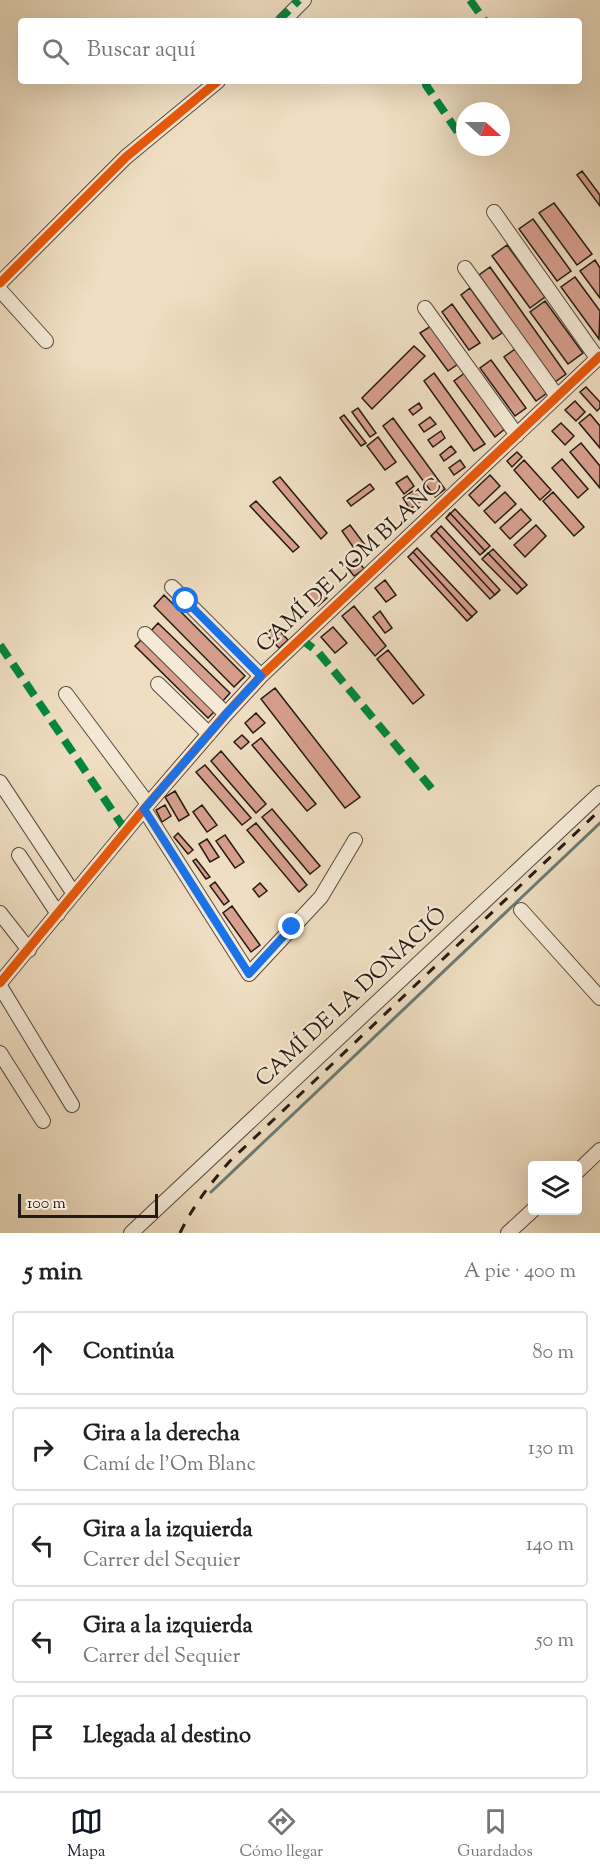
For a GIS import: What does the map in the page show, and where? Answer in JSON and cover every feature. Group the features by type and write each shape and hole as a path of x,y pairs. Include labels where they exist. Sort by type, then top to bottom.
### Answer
{"street":[{"path":"286,18 304,0"},
{"path":"0,283 126,157 214,84"},
{"path":"494,212 599,357"},
{"path":"465,267 557,396"},
{"path":"0,290 46,341"},
{"path":"425,308 517,435"},
{"name":"CAMÍ DE L'OM BLANC","path":"0,984 146,806 261,676 599,357"},
{"path":"172,587 261,676"},
{"path":"145,634 226,714"},
{"path":"158,684 209,734"},
{"path":"66,694 146,806 249,974 321,897 355,840"},
{"path":"0,782 74,894"},
{"name":"CAMÍ DE LA DONACIÓ","path":"131,1233 600,793"},
{"path":"19,855 58,914"},
{"path":"521,910 600,998"},
{"path":"0,913 29,950"},
{"path":"0,984 72,1105"},
{"path":"0,1053 43,1121"},
{"path":"582,1167 600,1150"},
{"path":"508,1233 528,1215"}],"building":[{"path":"582,171 600,195 600,206 577,175"},
{"path":"554,203 592,254 577,265 539,213"},
{"path":"533,219 571,271 557,281 519,229"},
{"path":"507,245 545,297 530,308 492,256"},
{"path":"595,260 600,268 600,298 580,271"},
{"path":"490,267 566,374 555,382 479,275"},
{"path":"575,277 600,311 599,339 561,287"},
{"path":"470,288 502,333 493,339 461,295"},
{"path":"545,301 583,353 568,364 530,312"},
{"path":"452,304 480,343 469,350 442,312"},
{"path":"431,326 458,364 448,371 420,333"},
{"path":"414,346 425,356 372,409 362,398"},
{"path":"515,349 547,393 536,401 504,357"},
{"path":"491,360 526,408 515,416 480,368"},
{"path":"466,372 506,428 495,437 454,381"},
{"path":"434,373 485,444 474,451 424,381"},
{"path":"586,387 600,402 600,408 597,411 580,392"},
{"path":"575,401 585,412 576,421 565,410"},
{"path":"419,403 422,408 413,415 409,410"},
{"path":"358,408 376,433 370,437 352,412"},
{"path":"590,414 600,426 600,448 579,423"},
{"path":"344,415 366,443 361,446 340,418"},
{"path":"430,417 436,424 424,432 419,425"},
{"path":"393,418 445,489 435,497 383,426"},
{"path":"561,423 574,436 565,445 552,431"},
{"path":"441,431 445,438 433,447 428,440"},
{"path":"378,437 396,462 385,470 367,446"},
{"path":"581,443 600,466 600,488 570,452"},
{"path":"451,446 456,452 444,461 440,455"},
{"path":"517,452 522,457 512,467 507,461"},
{"path":"562,459 588,489 578,498 552,468"},
{"path":"460,460 465,467 454,475 449,468"},
{"path":"524,460 551,490 540,500 514,470"},
{"path":"490,475 500,486 479,506 469,495"},
{"path":"407,476 414,486 404,494 396,483"},
{"path":"280,477 327,533 321,539 273,482"},
{"path":"370,484 374,489 351,506 347,501"},
{"path":"417,488 425,498 410,509 403,498"},
{"path":"505,492 516,504 495,523 484,511"},
{"path":"553,492 584,527 574,536 543,501"},
{"path":"256,501 299,547 293,552 250,506"},
{"path":"455,509 490,546 480,555 446,518"},
{"path":"521,509 531,520 510,539 500,528"},
{"path":"450,513 485,551 480,555 446,518"},
{"path":"350,525 365,545 356,551 342,531"},
{"path":"536,525 546,536 525,557 514,545"},
{"path":"441,526 500,590 495,595 436,531"},
{"path":"441,526 500,590 490,599 431,536"},
{"path":"417,548 477,612 467,621 408,557"},
{"path":"493,549 527,585 517,594 482,559"},
{"path":"413,552 472,617 467,621 408,557"},
{"path":"488,553 522,589 517,594 482,559"},
{"path":"357,559 364,569 354,576 347,567"},
{"path":"385,580 396,595 386,602 375,588"},
{"path":"316,586 327,598 318,606 307,594"},
{"path":"164,595 245,676 234,687 154,606"},
{"path":"354,606 386,646 375,656 342,616"},
{"path":"380,611 392,628 385,633 373,617"},
{"path":"158,623 230,693 222,702 150,632"},
{"path":"275,626 288,640 279,648 266,634"},
{"path":"333,627 347,643 335,653 321,637"},
{"path":"143,638 216,710 208,718 135,646"},
{"path":"388,650 424,695 413,704 377,659"},
{"path":"275,688 360,797 345,808 261,699"},
{"path":"256,713 265,723 253,733 245,723"},
{"path":"242,735 249,742 241,749 234,742"},
{"path":"261,738 316,804 307,811 252,745"},
{"path":"221,751 266,804 256,813 211,761"},
{"path":"205,765 251,818 242,825 196,772"},
{"path":"175,791 189,815 179,821 165,797"},
{"path":"165,805 171,816 162,822 156,810"},
{"path":"202,805 217,825 207,832 193,812"},
{"path":"272,809 320,866 310,874 262,817"},
{"path":"256,823 307,885 299,892 247,830"},
{"path":"178,833 193,850 188,854 174,837"},
{"path":"225,835 244,862 235,868 216,841"},
{"path":"207,839 219,857 210,862 199,844"},
{"path":"196,859 210,877 206,879 193,861"},
{"path":"215,882 229,901 224,905 210,886"},
{"path":"260,883 267,891 259,897 253,889"},
{"path":"232,906 260,945 251,952 223,913"}],"waterway":[{"path":"211,1192 600,823"}],"railway":[{"path":"180,1233 202,1196 230,1161 600,810"}],"marked path":[{"path":"281,18 299,0"},
{"path":"470,0 483,18"},
{"path":"426,84 456,130"},
{"path":"301,639 318,652 432,789"},
{"path":"0,645 126,831"}],"cycle path":[{"path":"0,283 126,157 214,84"},
{"path":"0,983 144,809 261,676 600,356"}],"route":[{"path":"186,601 261,676 144,809 249,974 292,927"}]}
